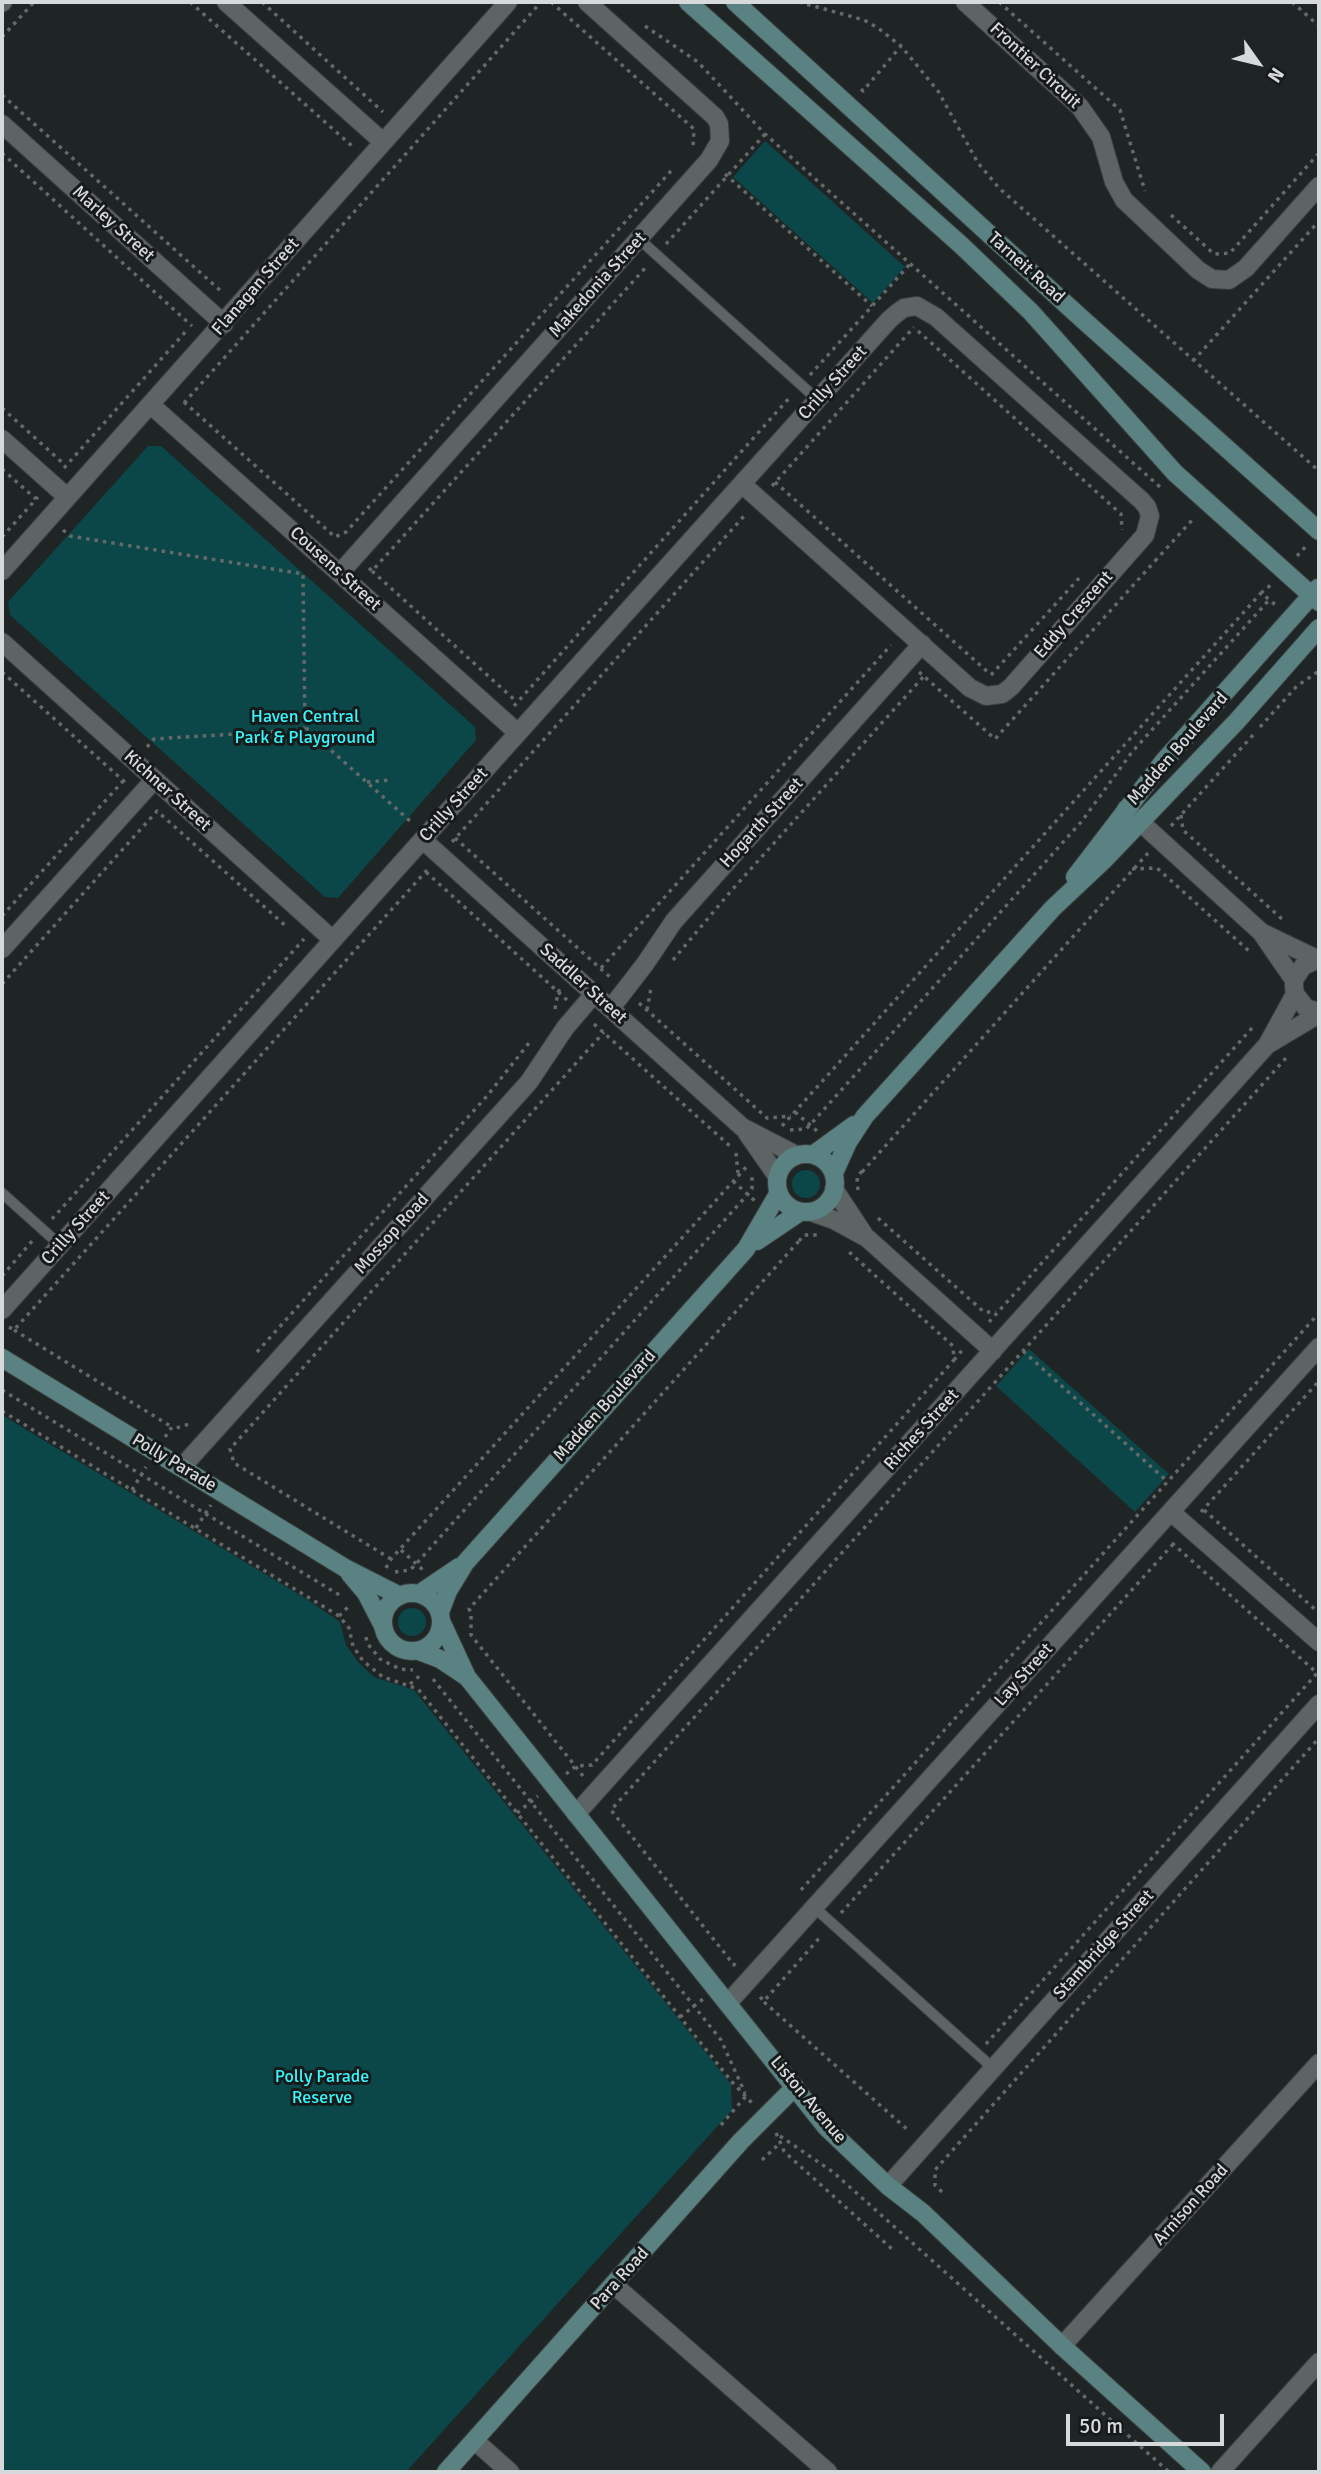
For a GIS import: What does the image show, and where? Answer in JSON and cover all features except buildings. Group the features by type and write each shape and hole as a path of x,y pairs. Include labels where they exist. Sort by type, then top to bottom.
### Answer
{"street":[{"path":"226,2 383,142"},
{"name":"Flanagan Street","path":"2,571 508,2"},
{"name":"Makedonia Street","path":"340,573 709,160 720,141 719,124 715,117 587,2"},
{"path":"688,2 961,245 1031,312 1175,473 1317,595"},
{"path":"708,2 712,10 820,104 887,178"},
{"name":"Tarneit Road","path":"735,2 1319,531"},
{"name":"Frontier Circuit","path":"965,2 1080,107 1101,137 1114,182 1124,200 1198,270 1212,279 1228,280 1246,268 1319,186"},
{"name":"Marley Street","path":"2,124 223,324"},
{"name":"Crilly Street","path":"2,1310 742,484 904,309"},
{"name":"Eddy Crescent","path":"904,309 926,310 936,317 1142,501 1150,516 1149,525 1136,544 1007,691"},
{"name":"Cousens Street","path":"151,405 519,733"},
{"path":"2,439 67,498"},
{"path":"742,484 975,692 993,696 1007,691"},
{"name":"Madden Boulevard","path":"1053,908 1092,852 1163,762 1317,595"},
{"name":"Madden Boulevard","path":"834,1181 848,1142 865,1116 1053,908 1237,721 1319,628"},
{"name":"Kichner Street","path":"2,642 334,940"},
{"name":"Hogarth Street","path":"611,1008 674,921 922,644"},
{"path":"2,949 154,780"},
{"path":"1126,809 1261,932 1306,1008 1319,1013"},
{"name":"Saddler Street","path":"423,840 742,1127 777,1176"},
{"path":"1261,932 1318,959"},
{"name":"Riches Street","path":"576,1814 1267,1045 1303,966 1318,959"},
{"name":"Mossop Road","path":"182,1467 528,1082 565,1028 594,994"},
{"name":"Riches Street","path":"1267,1045 1319,1013"},
{"name":"Madden Boulevard","path":"805,1155 830,1143 865,1116"},
{"name":"Saddler Street","path":"742,1127 805,1155"},
{"path":"840,1214 805,1212 783,1203 778,1194 777,1176 787,1160 805,1155 829,1165 840,1214 993,1351"},
{"path":"805,1212 826,1204 834,1181"},
{"name":"Madden Boulevard","path":"775,1219 778,1194"},
{"name":"Madden Boulevard","path":"441,1617 448,1591 465,1563 746,1249 775,1219 805,1212"},
{"name":"Lay Street","path":"728,2003 1319,1347"},
{"name":"Polly Parade","path":"2,1358 345,1568 400,1596"},
{"path":"1171,1512 1319,1642"},
{"name":"Madden Boulevard","path":"419,1594 465,1563"},
{"name":"Polly Parade","path":"345,1568 366,1593 383,1626"},
{"path":"419,1594 435,1604 441,1617 436,1640 419,1651 400,1649 386,1635 383,1626 387,1608 400,1596 419,1594"},
{"name":"Liston Avenue","path":"441,1617 467,1677 826,2127 888,2186 923,2213 1062,2346 1202,2472"},
{"name":"Liston Avenue","path":"419,1651 440,1659 467,1677"},
{"name":"Stambridge Street","path":"888,2186 1318,1709"},
{"name":"Arnison Road","path":"1062,2346 1319,2063"},
{"name":"Para Road","path":"446,2472 741,2141 795,2087"},
{"path":"614,2285 828,2472"},
{"path":"1220,2472 1319,2362"},
{"path":"475,2441 510,2472"}],"lane":[{"path":"639,239 818,400"},
{"path":"2,1193 60,1245"},
{"path":"815,1908 994,2069"}],"path":[{"path":"2,37 34,2"},
{"path":"190,2 352,146"},
{"path":"262,2 383,112"},
{"path":"167,420 541,2"},
{"path":"551,2 694,129 693,146 684,156"},
{"path":"799,2 864,20 901,46 938,90 978,163 989,177 1319,471"},
{"path":"999,2 1120,110 1144,191 1154,200"},
{"path":"1292,2 1319,26"},
{"path":"640,22 698,62 765,134 1162,489"},
{"path":"857,85 863,91 901,46"},
{"path":"2,95 222,292"},
{"path":"693,146 872,306"},
{"path":"2,153 192,326"},
{"path":"1164,209 1214,254 1230,253 1319,153"},
{"path":"184,402 335,537 346,532 675,166"},
{"path":"1193,361 1319,220"},
{"path":"502,718 910,264"},
{"path":"880,297 904,309 914,327 1121,513 1121,531 1136,544"},
{"path":"14,1330 914,327"},
{"path":"2,408 66,465"},
{"path":"2,468 36,499"},
{"path":"775,482 1025,706"},
{"path":"32,503 70,536 303,574 305,727 410,821"},
{"path":"601,968 889,644 995,739 1194,517 1203,526"},
{"path":"372,571 517,702"},
{"path":"991,676 1084,572"},
{"path":"1260,578 1270,586"},
{"path":"1261,593 1269,600 1132,752 1082,821 810,1125 806,1129 781,1131 781,1126 795,1112 1261,593"},
{"path":"743,1954 734,1965 471,1635 469,1609 799,1241 804,1236 822,1235 859,1195 857,1177 1297,686 1319,671"},
{"path":"2,672 292,932"},
{"path":"666,969 731,891 924,676"},
{"path":"119,777 154,739 300,730 305,727"},
{"path":"367,782 388,780"},
{"path":"2,916 123,781"},
{"path":"2,984 157,811"},
{"path":"1181,815 1183,830 1286,923"},
{"path":"1132,869 1157,868 1256,957"},
{"path":"2,1276 316,925"},
{"path":"647,1010 650,989 658,979"},
{"path":"554,1012 558,992"},
{"path":"997,1312 1253,1027"},
{"path":"391,1559 233,1463 230,1449 604,1032"},
{"path":"251,1358 478,1106 532,1040"},
{"path":"611,1810 1292,1052"},
{"path":"795,1112 830,1143"},
{"path":"751,1163 752,1189 748,1194 416,1564 410,1570 383,1574 391,1559 733,1181 744,1167 751,1163"},
{"path":"733,1181 799,1241"},
{"path":"873,1213 984,1311 997,1312 1031,1342"},
{"path":"517,1813 576,1766 592,1765 954,1360 953,1346 845,1249"},
{"path":"798,1893 1319,1313"},
{"path":"2,1323 172,1427"},
{"path":"1023,1351 1168,1482"},
{"path":"2,1390 341,1595 357,1612"},
{"path":"2,1411 339,1616 349,1628 353,1646 363,1661 383,1677 418,1689 732,2082 746,2096"},
{"path":"1204,1510 1319,1614"},
{"path":"1138,1515 1317,1673"},
{"path":"339,1616 351,1604"},
{"path":"363,1630 367,1643 380,1659 390,1666 423,1672 432,1678 721,2040 746,2096"},
{"path":"942,2192 935,2185 935,2170 1319,1738"},
{"path":"764,2001 909,2131"},
{"path":"721,2125 746,2096"},
{"path":"778,2135 790,2157 892,2249"},
{"path":"762,2160 783,2141"},
{"path":"783,2141 833,2172 1169,2472"}],"green space":[{"path":"765,141 905,267 873,303 733,177"},
{"name":"Haven Central Park & Playground","path":"148,446 161,446 475,727 476,740 338,898 325,897 10,615 8,602"},
{"path":"806,1170 816,1174 820,1184 816,1194 806,1198 796,1194 792,1184 796,1174"},
{"path":"1029,1349 1169,1474 1135,1512 996,1386"},
{"name":"Polly Parade Reserve","path":"2,1415 340,1622 346,1645 374,1677 414,1690 731,2084 732,2110 406,2472 2,2472"},
{"path":"412,1608 422,1612 426,1622 422,1632 412,1636 402,1632 398,1622 402,1612"}]}
